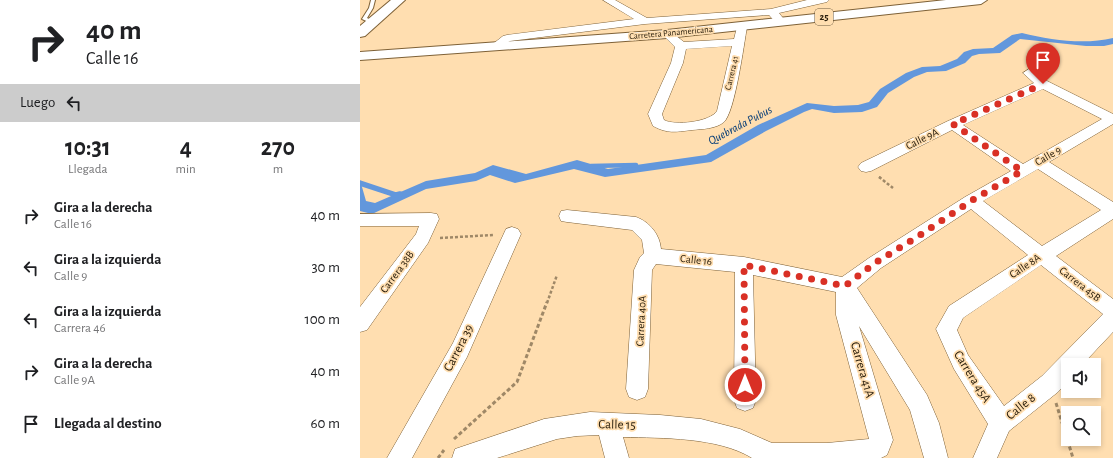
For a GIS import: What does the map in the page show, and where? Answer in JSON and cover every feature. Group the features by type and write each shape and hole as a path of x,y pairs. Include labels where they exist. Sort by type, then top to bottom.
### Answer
{"main road":[{"path":"360,33 399,0"},
{"name":"Carretera Panamericana","path":"360,56 667,34 981,0"}],"street":[{"path":"590,27 608,15 608,0 645,21"},
{"path":"495,47 507,38 645,21 772,12 805,1 824,0"},
{"path":"805,1 815,18"},
{"path":"772,12 781,22"},
{"name":"Carrera 41","path":"681,46 677,62 655,114 658,123 668,128 707,124 719,119 724,111 742,27"},
{"path":"667,34 681,46 739,42"},
{"path":"1029,73 1043,84 1113,119"},
{"name":"Calle 9A","path":"866,166 953,124 1043,84"},
{"name":"Calle 9","path":"845,286 875,263 971,201 1113,119"},
{"path":"953,124 1022,171"},
{"path":"1038,162 1113,210"},
{"name":"Carrera 45B","path":"971,201 1113,310"},
{"name":"Calle 8A","path":"946,330 956,312 1113,210"},
{"path":"567,216 636,224 649,236 653,256"},
{"name":"Carrera 38B","path":"360,220 431,219 422,238 360,323"},
{"name":"Carrera 39","path":"399,458 460,350 512,234"},
{"name":"Calle 16","path":"653,256 744,265 845,286"},
{"name":"Carrera 40A","path":"637,389 643,270 646,262 653,256"},
{"path":"744,265 745,400"},
{"path":"845,286 919,403 927,423 936,458"},
{"name":"Carrera 41A","path":"845,286 846,315 881,440 879,447 874,451"},
{"name":"Calle 8","path":"1075,358 1113,318"},
{"name":"Carrera 45A","path":"946,330 961,362 1002,423"},
{"name":"Calle 8","path":"985,458 1002,423 1050,384 1061,372"},
{"name":"Calle 15","path":"455,448 571,424 608,424 658,426 712,433 742,441 772,457 848,454 874,451"},
{"path":"608,424 616,458"}],"lane":[{"path":"373,0 371,8 364,19 373,23"}],"path":[{"path":"422,238 512,234"},
{"path":"438,458 455,448 517,382 557,275"},
{"path":"1050,384 1073,458"}],"water":[{"path":"1022,33 1068,41 1091,41 1113,38 1113,44 1104,46 1086,46 1020,39 1000,53 979,54 972,56 965,63 946,71 927,72 914,77 888,93 877,107 862,112 834,113 812,109 804,112 766,131 711,162 605,177 574,169 515,183 490,175 476,181 426,189 372,214 360,211 360,180 366,201 375,203 426,181 475,173 493,165 526,174 577,160 608,169 706,155 758,125 807,103 834,106 858,105 869,102 880,89 906,73 922,67 940,66 957,59 964,52 973,49 993,48 1012,35"}],"waterway":[{"name":"Quebrada Pubus","path":"591,166 636,165"},
{"name":"Quebrada Pubus","path":"360,183 396,195 400,194"}],"route":[{"path":"745,385 744,265 845,286 875,263 971,201 1022,171 953,124 1043,84"}]}
